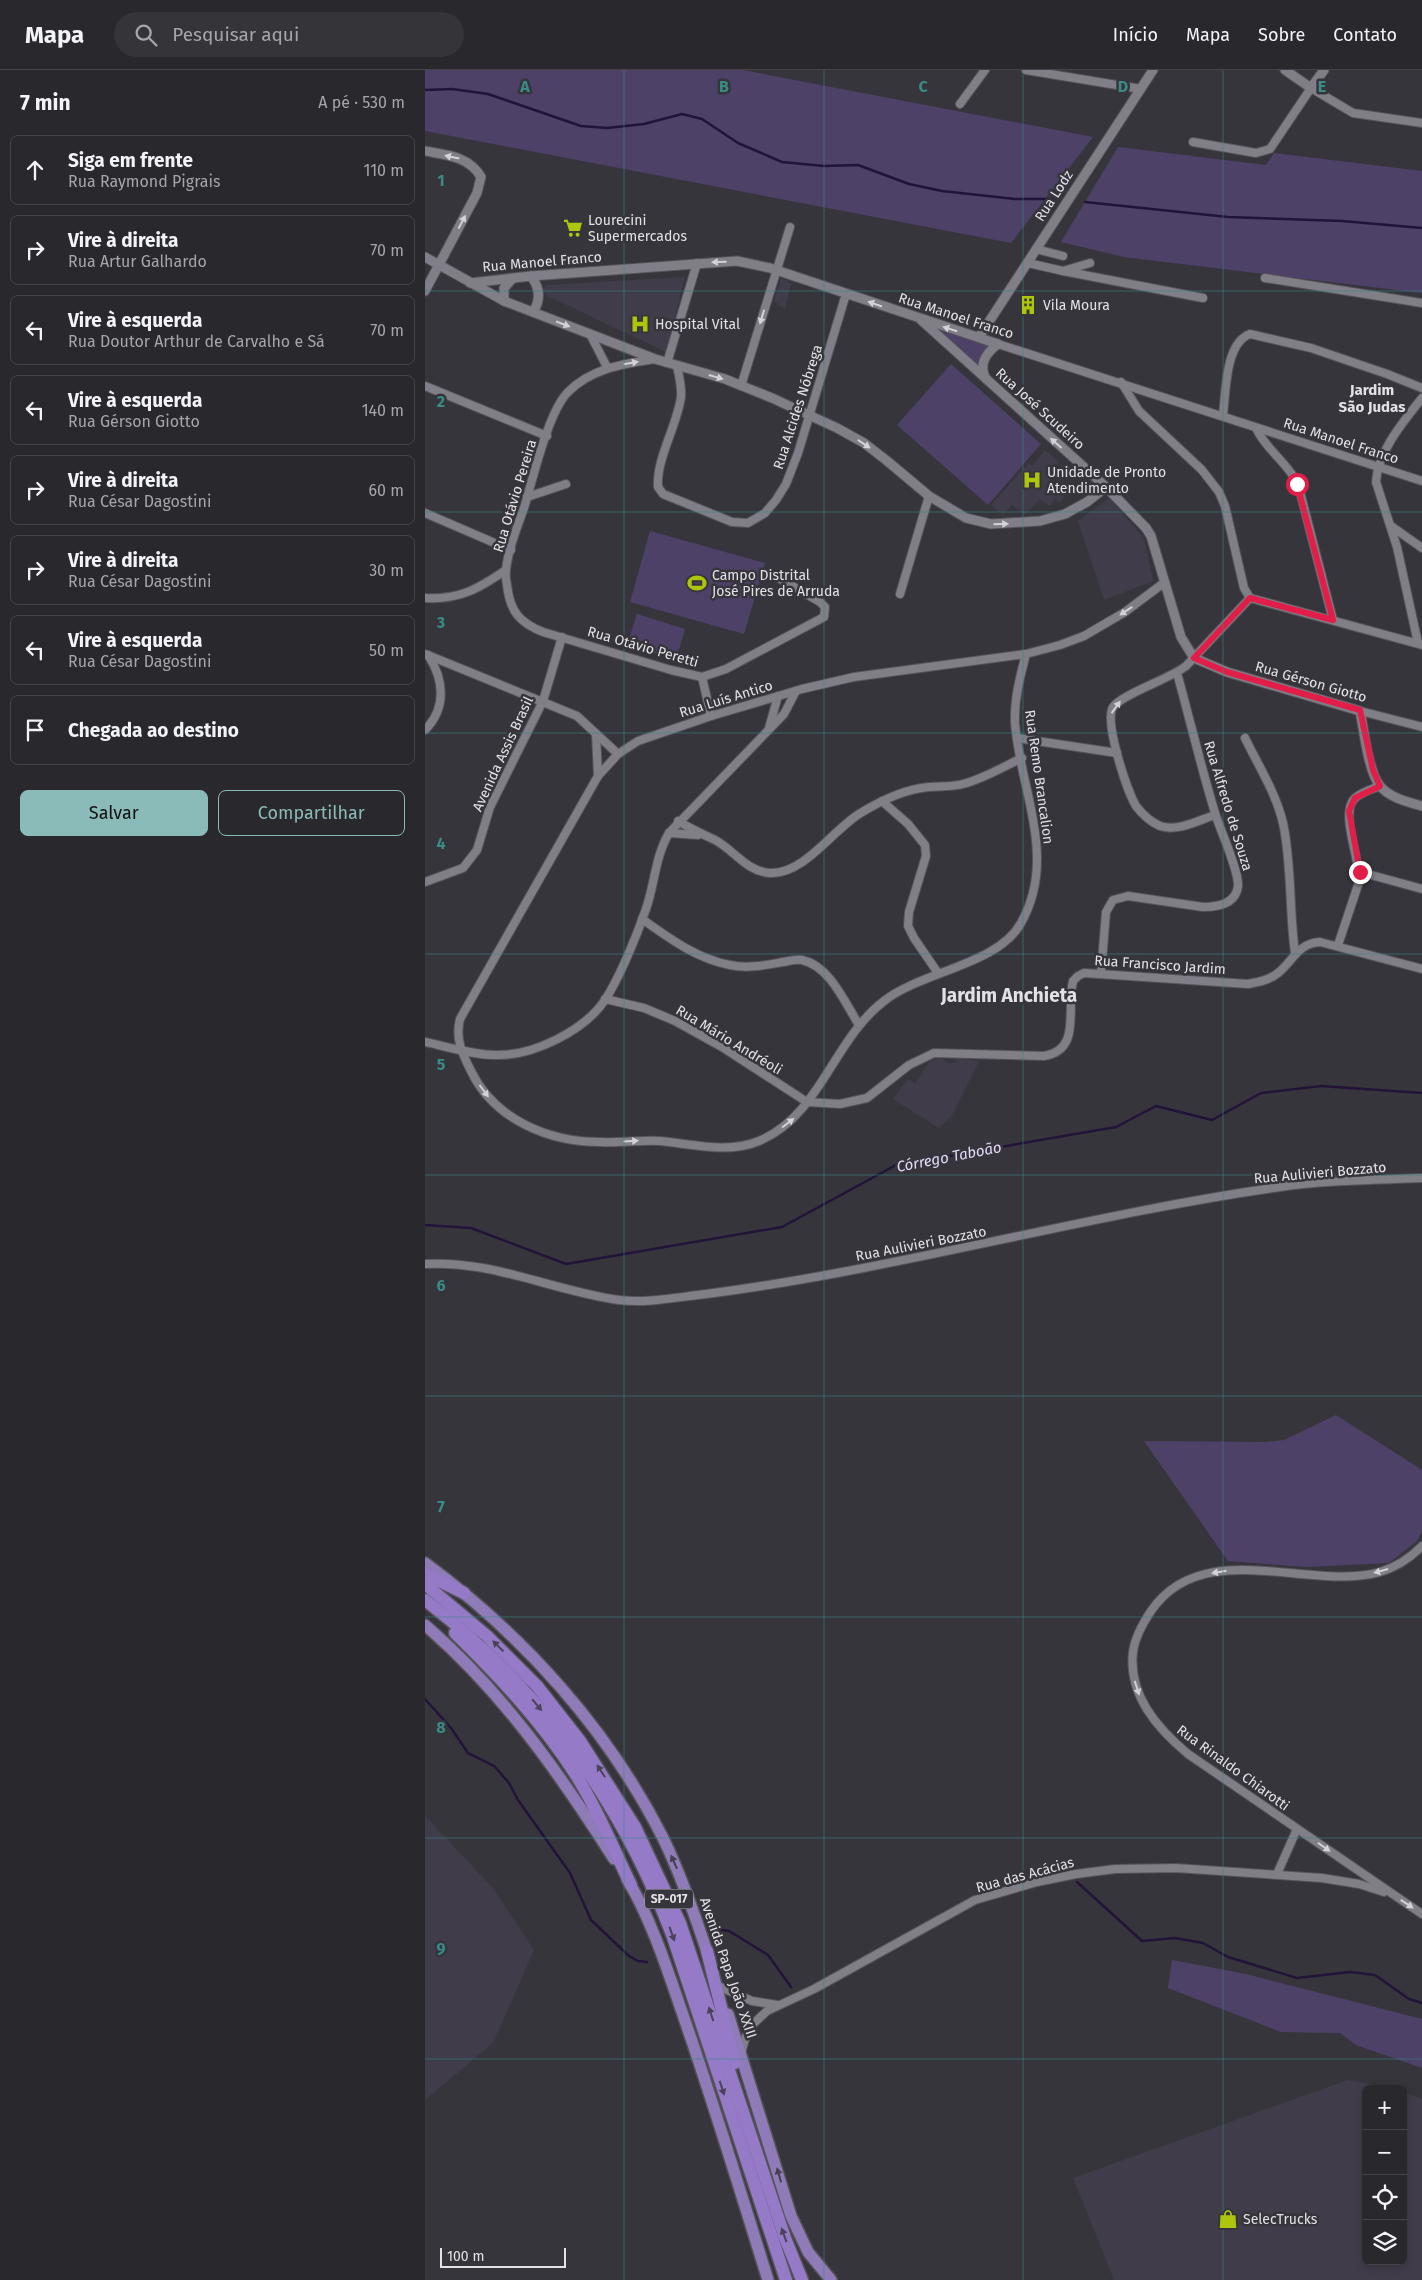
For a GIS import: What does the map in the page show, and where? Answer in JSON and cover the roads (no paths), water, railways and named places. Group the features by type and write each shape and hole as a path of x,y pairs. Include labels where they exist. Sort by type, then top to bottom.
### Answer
{"highway":[{"path":"425,1574 464,1593"},
{"name":"SP-017","path":"425,1584 487,1636 537,1686 580,1741 620,1803 652,1862 680,1924 785,2238 802,2280"},
{"path":"425,1601 494,1672 544,1729 577,1776 591,1801 631,1885"},
{"name":"SP-017","path":"425,1601 482,1646 536,1704 588,1772 616,1814 653,1885 673,1938 786,2280"},
{"path":"707,1951 735,2064 741,2105"}],"main road":[{"name":"Avenida Papa João XXIII","path":"425,1563 464,1593 549,1673 579,1708 611,1753 664,1839 684,1885 707,1951 741,2052 791,2216 808,2252 831,2280"},
{"path":"425,1625 487,1686 549,1760 631,1885 656,1941 695,2048 768,2280"}],"street":[{"path":"960,104 985,70"},
{"path":"1026,70 1141,89"},
{"name":"Rua Lodz","path":"979,338 1153,70"},
{"path":"1285,70 1353,113 1422,123"},
{"path":"1193,142 1256,153 1270,149 1324,70"},
{"path":"425,151 461,158 477,169 481,177 477,193 425,291"},
{"path":"741,386 790,228"},
{"path":"1036,250 1063,256"},
{"path":"425,257 504,301 655,359 741,386 809,415 864,444 929,496 966,518 991,524 1014,524 1065,514 1087,502 1106,487"},
{"name":"Rua Manoel Franco","path":"470,283 531,276 737,261 777,271 921,320 1121,382 1223,415 1256,428 1422,481"},
{"path":"1028,262 1063,271 1203,298"},
{"path":"667,363 697,263"},
{"path":"1063,271 1091,263"},
{"path":"531,276 537,284 539,293 538,303 533,312"},
{"path":"1265,278 1422,303"},
{"path":"504,301 504,288 512,279"},
{"name":"Rua Alcides Nóbrega","path":"677,366 681,395 674,426 659,472 658,487 669,496 732,522 748,523 758,518 776,500 786,484 798,453 846,294"},
{"name":"Rua José Scudeiro","path":"921,320 987,382 1106,487 1146,528 1183,642 1194,658"},
{"path":"590,334 607,367"},
{"path":"1223,415 1234,349 1243,337 1250,334 1311,348 1422,388"},
{"path":"987,382 983,373 984,360 998,344"},
{"name":"Rua Otávio Pereira","path":"425,598 447,598 467,593 506,570 527,497 555,413 568,392 607,367 655,359"},
{"path":"1121,382 1139,411 1202,470 1219,492 1225,506 1244,588 1250,598 1420,644 1391,526 1376,482 1378,467 1389,445 1422,398"},
{"path":"425,386 547,436"},
{"path":"1256,428 1262,441 1287,466 1297,484 1333,620"},
{"path":"527,497 566,484"},
{"path":"900,594 929,496"},
{"path":"425,513 511,550"},
{"path":"1391,526 1422,548"},
{"name":"Rua Otávio Peretti","path":"506,570 509,599 519,619 528,626 671,670 702,677 726,669 824,617 825,607 820,602 777,577"},
{"name":"Rua Luís Antico","path":"807,1102 791,1122 759,1141 744,1145 711,1147 646,1140 582,1141 535,1130 503,1111 485,1094 474,1077 461,1049 457,1030 460,1019 598,776 618,754 638,741 778,696 854,677 1025,654 1060,645 1099,628 1125,612 1165,582"},
{"path":"1215,815 1171,828 1159,826 1149,820 1135,805 1117,753 1110,719 1115,705 1125,698 1177,673 1194,658 1250,598"},
{"name":"Avenida Assis Brasil","path":"425,882 463,868 477,850 490,807 543,701 562,637"},
{"path":"427,654 577,716 618,754"},
{"path":"425,730 437,713 441,691 440,677 427,654"},
{"name":"Rua Remo Brancalion","path":"807,1102 859,1025 883,1001 909,986 994,950 1005,943 1015,933 1030,904 1037,868 1035,821 1017,738 1016,700 1025,654"},
{"name":"Rua Gérson Giotto","path":"1194,658 1227,672 1422,727"},
{"name":"Rua Alfredo de Souza","path":"1101,974 1106,912 1113,900 1128,896 1203,908 1222,906 1233,897 1238,887 1238,880 1215,815 1177,673"},
{"path":"702,677 711,716"},
{"path":"425,1042 479,1054 496,1055 527,1052 563,1035 593,1014 605,999 643,919 658,854 669,833 678,821 784,714 796,691"},
{"path":"769,730 778,696"},
{"path":"1360,710 1373,770 1380,786 1400,799 1422,806"},
{"path":"596,734 598,776"},
{"path":"1017,738 1117,753"},
{"path":"1245,738 1270,787 1282,821 1286,841 1295,953"},
{"path":"678,821 700,835 715,840 757,870 778,873 799,865 839,828 882,801 913,790 961,785 1022,758"},
{"path":"1338,945 1357,893 1360,872 1349,811 1355,798 1380,786"},
{"path":"882,801 914,830 925,845 926,856 909,912 909,926 914,938 938,973"},
{"path":"669,833 700,835"},
{"path":"1360,872 1422,889"},
{"path":"643,919 692,951 730,966 746,967 799,960 812,964 821,970 833,983 859,1025"},
{"name":"Rua Francisco Jardim","path":"807,1102 840,1104 867,1098 909,1065 934,1053 1053,1055 1061,1051 1067,1043 1070,1033 1073,981 1084,973 1248,984 1259,982 1277,974 1295,953 1312,942 1338,945 1422,969"},
{"name":"Rua Mário Andréoli","path":"605,999 628,1003 675,1021 722,1047 807,1102"},
{"name":"Rua Aulivieri Bozzato","path":"425,1264 464,1264 487,1268 599,1296 637,1301 690,1296 821,1276 1282,1186 1422,1178"},
{"name":"Rua Rinaldo Chiarotti","path":"1422,1546 1396,1566 1380,1572 1356,1576 1252,1570 1231,1570 1204,1574 1178,1586 1157,1602 1143,1623 1134,1645 1132,1663 1134,1682 1142,1702 1168,1737 1188,1754 1422,1914"},
{"path":"1277,1874 1297,1829"},
{"name":"Rua das Acácias","path":"741,2052 746,2036 753,2024 767,2011 814,1989 975,1900 1037,1882 1115,1869 1176,1868 1341,1880 1393,1895"},
{"path":"718,1986 752,2001 777,2006"}],"waterway":[{"path":"425,90 452,89 488,94 581,126 607,128 644,124 682,114 702,119 738,143 782,162 824,166 858,165 909,184 942,191 1015,199 1052,199"},
{"path":"1085,202 1228,217 1342,221 1422,228"},
{"name":"Córrego Taboão","path":"425,1225 471,1228 566,1264 782,1227 896,1165 1116,1127 1156,1106 1212,1120 1261,1093 1321,1086 1422,1093"},
{"path":"425,1699 451,1728 468,1753 494,1766 509,1783 518,1800 570,1873 591,1920 629,1956 638,1961 647,1962"},
{"path":"1077,1882 1142,1941 1175,1938 1203,1943 1228,1957 1297,1978 1350,1972 1375,1975 1409,1999 1422,2003"},
{"path":"721,1930 729,1931 768,1955 791,1987"}],"place":[{"name":"Lourecini Supermercados","path":"573,228"},
{"name":"Vila Moura","path":"1028,305"},
{"name":"Hospital Vital","path":"640,324"},
{"name":"Unidade de Pronto Atendimento","path":"1032,480"},
{"name":"Campo Distrital José Pires de Arruda","path":"697,583"},
{"name":"SelecTrucks","path":"1228,2219"}],"district":[{"name":"Jardim São Judas","path":"1372,398"},
{"name":"Jardim Anchieta","path":"1009,995"}]}
